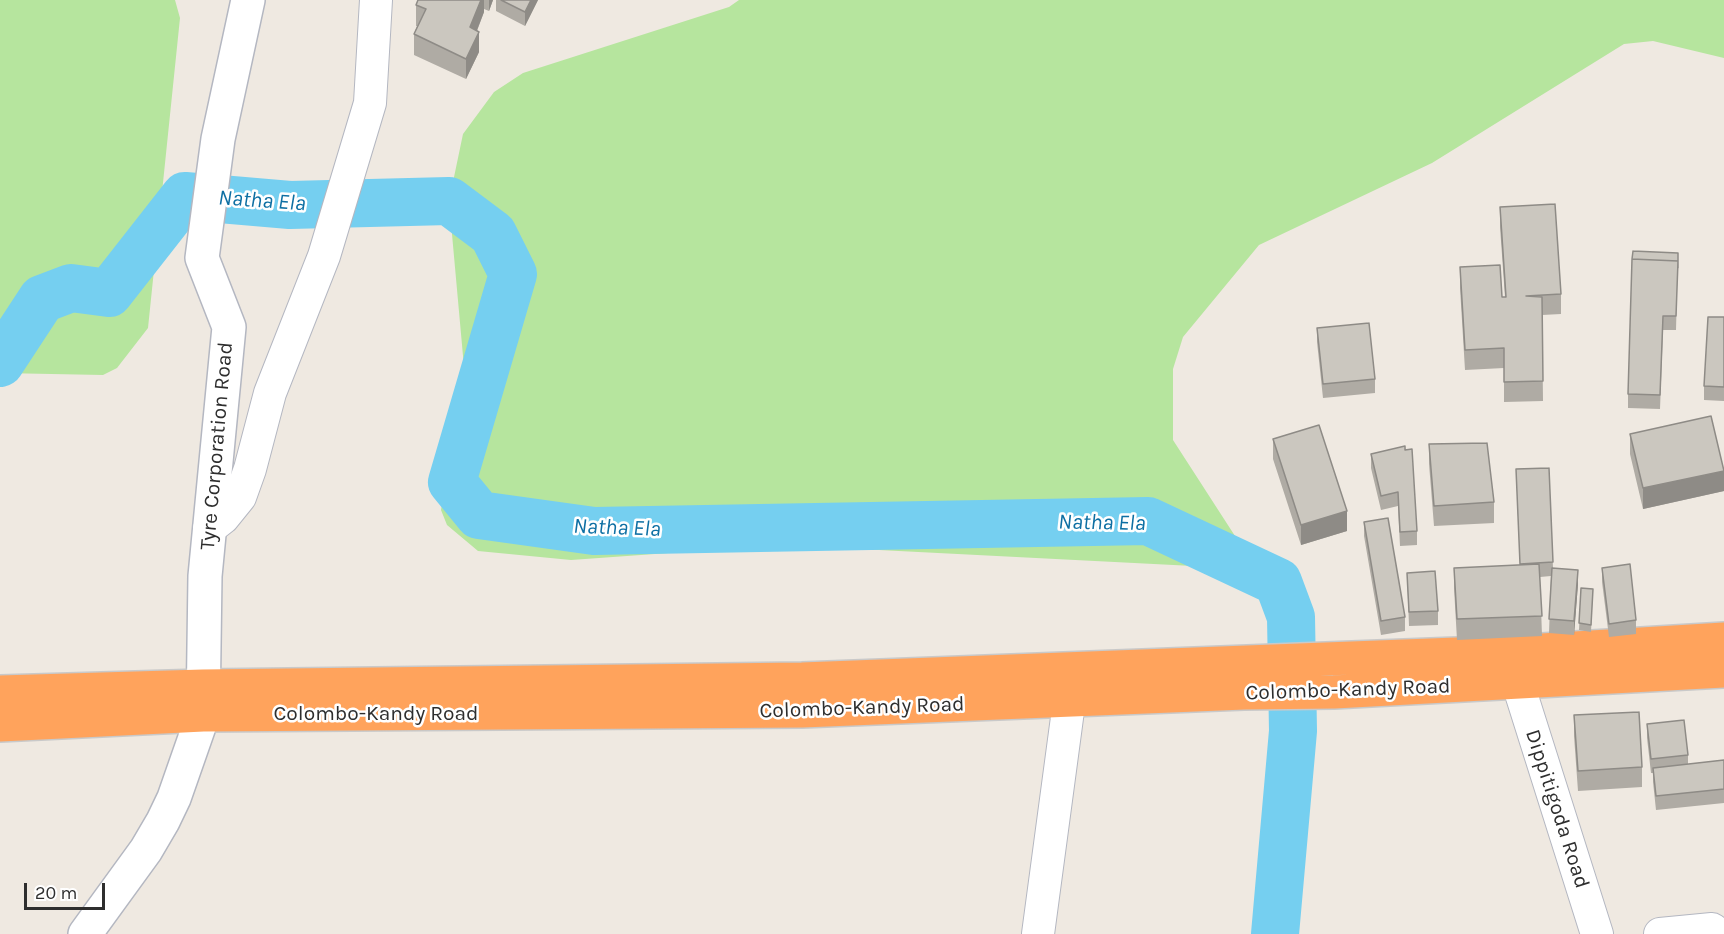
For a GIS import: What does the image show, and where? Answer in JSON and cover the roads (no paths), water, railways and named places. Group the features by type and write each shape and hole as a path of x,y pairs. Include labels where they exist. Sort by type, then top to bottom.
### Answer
{"highway":[{"name":"Colombo-Kandy Road","path":"0,693 203,700 802,711 1070,701 1244,677 1336,659 1509,652 1724,639"},
{"path":"1509,652 1518,684"},
{"name":"Colombo-Kandy Road","path":"0,725 203,700 1073,669 1244,677 1334,692 1518,684 1724,671"}],"street":[{"name":"Tyre Corporation Road","path":"86,934 146,850 163,821 174,798 203,700 203,621 209,529 229,327 202,258 218,139 248,0"},
{"path":"209,529 223,518 240,497 250,469 270,393 324,256 370,103 376,0"},
{"path":"1038,934 1073,669"},
{"name":"Dippitigoda Road","path":"1518,684 1597,934"},
{"path":"1660,934 1712,929 1719,934"}],"waterway":[{"name":"Natha Ela","path":"0,363 42,299 71,288 109,293 185,196 290,205 449,201 493,234 513,274 452,482 479,515 594,531 1148,521 1278,582 1291,617 1293,731 1275,934"}]}
